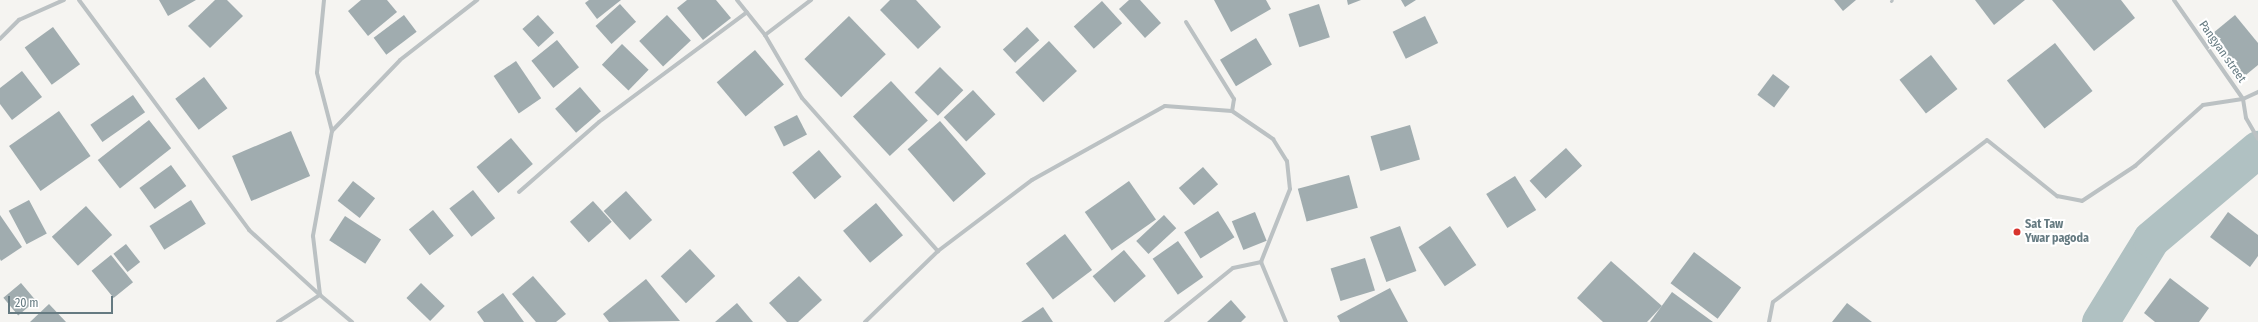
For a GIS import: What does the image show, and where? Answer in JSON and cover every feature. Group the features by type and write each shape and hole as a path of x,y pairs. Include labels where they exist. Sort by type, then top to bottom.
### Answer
{"street":[{"path":"0,39 19,20 64,0"},
{"path":"79,0 250,230 320,295 352,322"},
{"path":"320,295 314,236 332,131 316,73 324,0"},
{"path":"332,131 400,60 477,0"},
{"path":"737,0 765,35 802,98 938,251"},
{"path":"765,35 811,0"},
{"name":"Pangyan street","path":"2174,0 2243,99 2246,118 2258,139"},
{"path":"519,192 599,122 747,12"},
{"path":"1186,22 1234,99 1232,111"},
{"path":"1769,322 1772,302 1849,242 1913,200 1987,140 2057,196 2082,200 2135,166 2203,104 2243,99 2258,92"},
{"path":"865,322 938,251 1032,180 1165,106 1232,111 1273,139 1287,161 1290,189 1261,262 1286,322"},
{"path":"1166,322 1233,268 1261,262"},
{"path":"278,322 320,295"}],"building":[{"path":"159,0 196,0 168,16"},
{"path":"215,0 227,0 243,16 210,48 188,26"},
{"path":"361,0 387,0 397,12 368,36 348,11"},
{"path":"589,0 621,0 597,19 585,3"},
{"path":"687,0 716,0 731,18 703,40 677,8"},
{"path":"890,0 916,0 941,27 918,49 880,10"},
{"path":"1129,0 1140,0 1161,23 1145,38 1119,9"},
{"path":"1214,0 1266,0 1271,9 1231,32"},
{"path":"1347,0 1361,0 1348,5"},
{"path":"1401,0 1416,0 1405,7"},
{"path":"1834,0 1856,0 1843,11"},
{"path":"1975,0 2025,0 1994,25"},
{"path":"2052,0 2121,0 2135,18 2094,51"},
{"path":"1102,1 1122,23 1094,49 1074,26"},
{"path":"620,4 636,22 612,44 595,26"},
{"path":"1319,4 1330,37 1299,47 1289,14"},
{"path":"404,15 417,32 386,55 374,38"},
{"path":"538,15 554,33 538,47 522,29"},
{"path":"667,15 691,41 663,67 639,41"},
{"path":"2235,15 2258,43 2258,65 2241,79 2207,38"},
{"path":"849,16 886,54 841,97 804,59"},
{"path":"1425,16 1438,43 1406,59 1393,32"},
{"path":"53,27 80,64 52,85 25,48"},
{"path":"1027,27 1039,40 1015,63 1003,50"},
{"path":"1256,38 1272,65 1236,86 1220,60"},
{"path":"557,40 579,67 553,88 531,61"},
{"path":"1049,41 1077,71 1043,102 1015,72"},
{"path":"2055,43 2093,91 2044,129 2007,81"},
{"path":"622,44 649,70 628,91 602,65"},
{"path":"755,50 784,84 746,117 717,82"},
{"path":"1931,55 1957,89 1926,114 1899,80"},
{"path":"516,61 541,98 519,113 494,76"},
{"path":"940,67 963,90 938,116 915,92"},
{"path":"22,71 42,97 12,120 0,104 0,88"},
{"path":"1773,74 1790,87 1774,107 1757,95"},
{"path":"204,77 227,108 199,130 175,99"},
{"path":"891,81 928,120 890,156 853,116"},
{"path":"580,87 601,111 576,133 555,109"},
{"path":"973,90 996,114 966,141 944,117"},
{"path":"133,95 145,112 102,142 90,125"},
{"path":"59,111 91,156 41,191 9,146"},
{"path":"797,115 807,135 784,146 774,127"},
{"path":"149,120 171,148 120,188 98,160"},
{"path":"940,121 986,174 953,202 908,149"},
{"path":"1410,125 1420,160 1381,171 1371,136"},
{"path":"291,131 310,176 251,201 232,156"},
{"path":"511,138 533,164 498,193 477,167"},
{"path":"1566,148 1582,166 1546,199 1530,181"},
{"path":"819,150 841,177 815,199 792,172"},
{"path":"171,165 186,186 155,209 139,188"},
{"path":"1203,167 1218,184 1194,205 1179,188"},
{"path":"1349,175 1358,208 1307,222 1298,189"},
{"path":"1515,176 1536,210 1507,228 1486,194"},
{"path":"353,181 375,198 360,218 338,201"},
{"path":"1129,181 1156,220 1112,250 1085,212"},
{"path":"473,190 495,218 472,237 449,208"},
{"path":"626,191 652,220 630,240 604,211"},
{"path":"29,200 47,234 27,244 9,211"},
{"path":"191,200 206,224 164,250 149,226"},
{"path":"593,201 612,222 589,243 570,222"},
{"path":"876,203 903,235 870,263 843,231"},
{"path":"86,206 112,235 78,266 52,237"},
{"path":"433,210 454,236 430,255 409,230"},
{"path":"1218,211 1234,237 1201,258 1184,232"},
{"path":"1255,212 1267,241 1243,250 1232,221"},
{"path":"2228,212 2258,235 2258,256 2250,267 2210,237"},
{"path":"0,215 22,247 1,261 0,259"},
{"path":"1164,215 1176,228 1148,254 1136,241"},
{"path":"345,216 381,239 365,264 329,240"},
{"path":"1400,226 1416,271 1386,282 1370,237"},
{"path":"1450,226 1476,265 1445,286 1418,247"},
{"path":"1065,234 1092,270 1053,299 1026,263"},
{"path":"1178,241 1203,277 1178,295 1153,259"},
{"path":"126,244 140,262 128,272 113,254"},
{"path":"690,249 715,276 686,303 661,276"},
{"path":"1124,250 1146,276 1114,302 1093,276"},
{"path":"1694,252 1741,288 1718,319 1671,283"},
{"path":"111,255 133,282 114,298 92,271"},
{"path":"1365,258 1375,291 1341,301 1331,269"},
{"path":"1611,261 1662,306 1647,322 1603,322 1577,298"},
{"path":"533,276 566,314 556,322 536,322 512,294"},
{"path":"799,276 822,300 798,322 787,322 769,303"},
{"path":"2170,278 2209,308 2199,322 2155,322 2144,313"},
{"path":"646,279 680,321 609,322 603,314"},
{"path":"21,283 36,301 18,315 3,298"},
{"path":"421,283 445,306 430,321 406,298"},
{"path":"1390,288 1408,322 1340,322 1337,316"},
{"path":"1672,292 1713,322 1650,322"},
{"path":"503,293 524,322 484,322 477,312"},
{"path":"1231,300 1246,317 1241,322 1207,322"},
{"path":"737,303 753,322 715,322"},
{"path":"1847,303 1872,322 1832,322"},
{"path":"49,304 66,322 30,322"},
{"path":"1043,307 1053,322 1021,322"}],"waterway":[{"path":"2100,322 2151,239 2258,149"}],"place":[{"name":"Sat Taw Ywar pagoda","path":"2017,232"}]}
